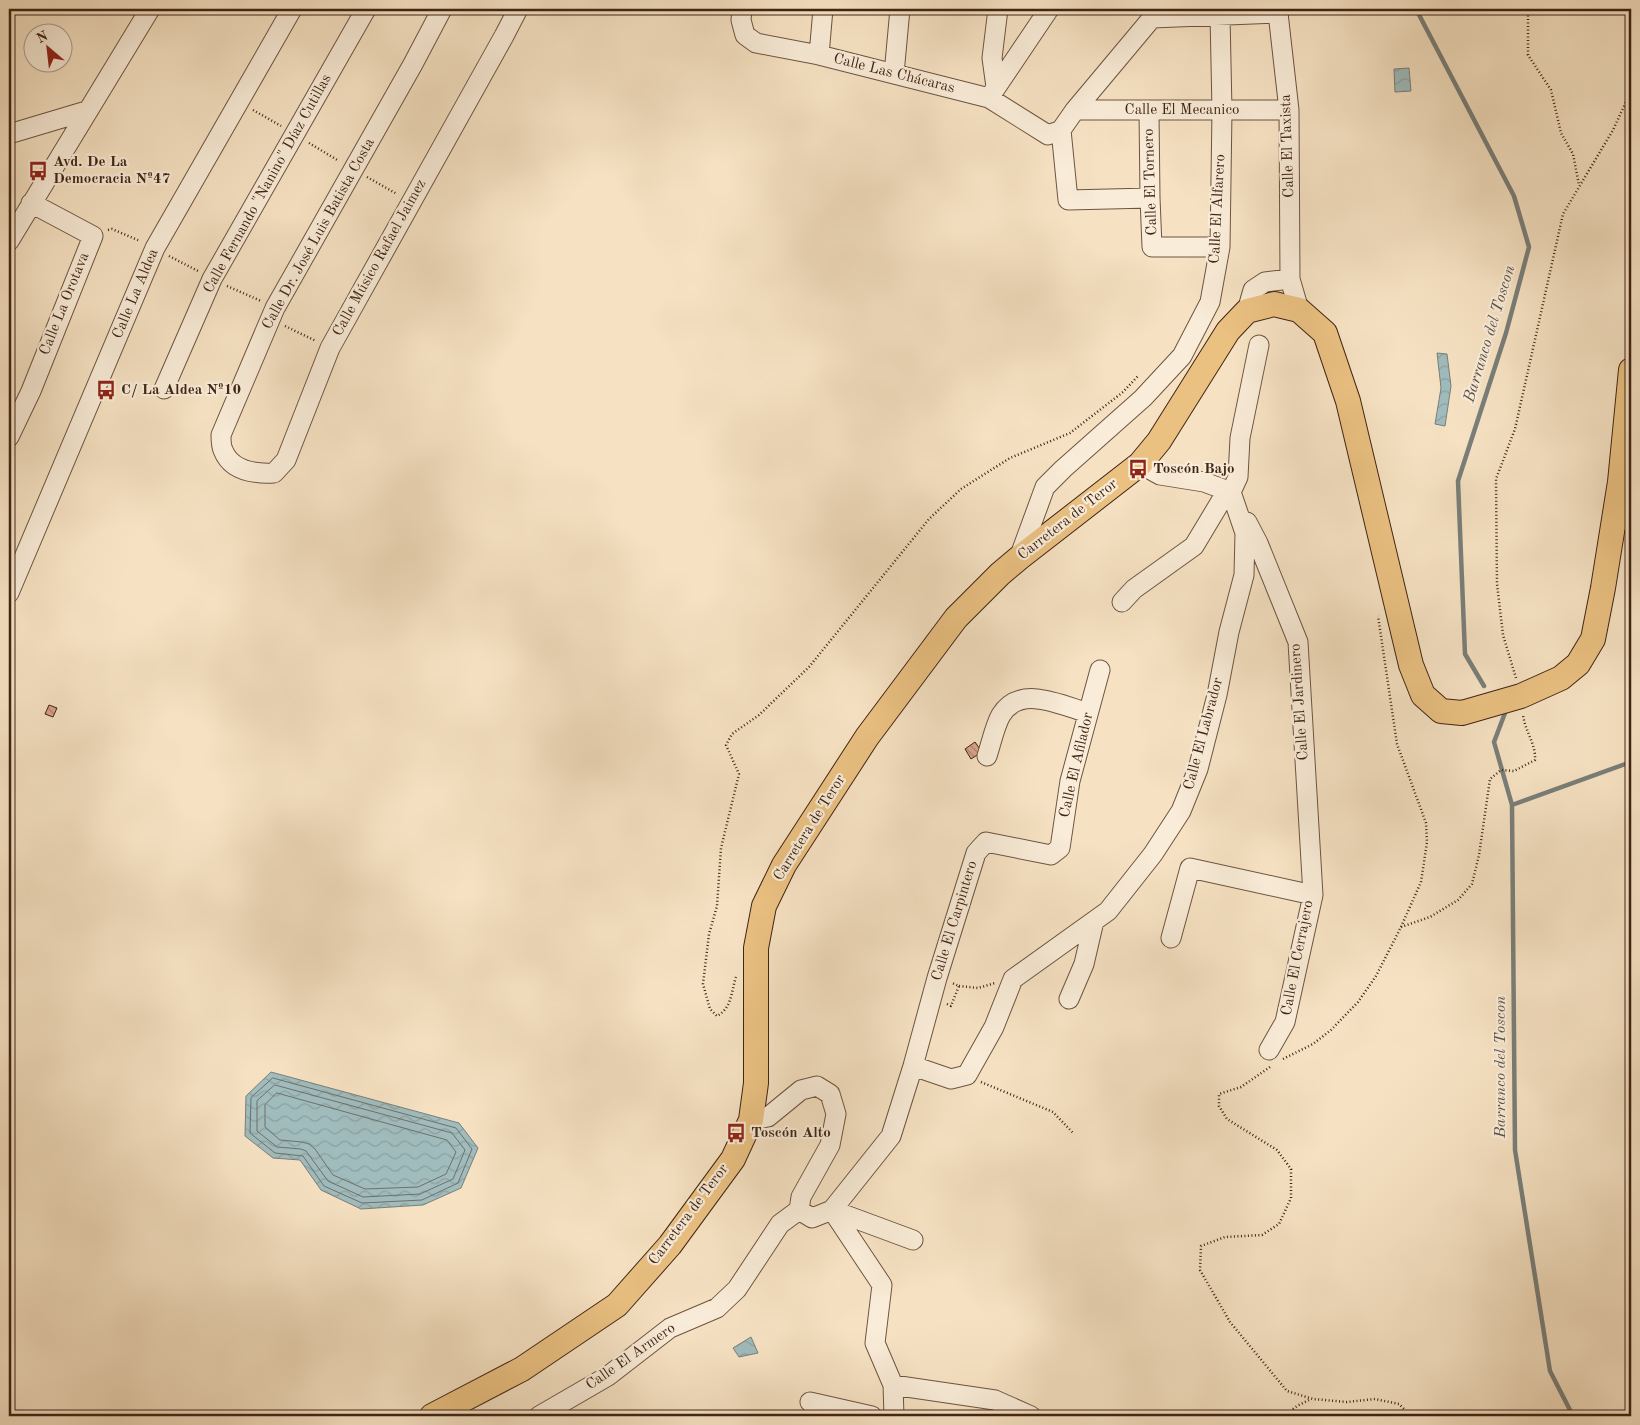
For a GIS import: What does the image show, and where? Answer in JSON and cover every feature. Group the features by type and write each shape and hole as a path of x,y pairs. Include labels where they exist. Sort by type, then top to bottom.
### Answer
{"main road":[{"path":"1247,311 1274,304 1299,310 1325,333 1348,401 1411,665 1423,695 1442,711 1462,713 1521,696 1561,678 1578,664 1593,639 1613,528 1626,484 1631,370"},
{"name":"Carretera de Teror","path":"432,1416 522,1369 616,1305 676,1237 733,1158 751,1120 756,1083 756,948 764,906 784,866 867,737 956,618 1000,574 1019,558 1140,464 1159,442 1228,331 1247,311"}],"street":[{"path":"9,241 150,9"},
{"name":"Calle La Aldea","path":"9,593 155,248 292,9"},
{"name":"Calle Fernando \"Nanino\" Díaz Cutillas","path":"164,390 212,279 366,9"},
{"name":"Calle Dr. José Luis Batista Costa","path":"233,465 223,450 221,434 273,314 442,9"},
{"name":"Calle Músico Rafael Jaimez","path":"233,465 257,474 274,473 286,460 330,348 518,9"},
{"name":"Calle Las Chácaras","path":"742,9 741,20 745,35 756,43 819,55 894,74 993,92 1048,135 1061,130"},
{"path":"819,55 823,9"},
{"path":"894,74 900,9"},
{"path":"993,92 992,58 998,9"},
{"path":"993,92 1049,9"},
{"name":"Calle El Taxista","path":"1220,15 1278,13 1289,110 1290,279 1299,310"},
{"path":"1150,198 1068,200 1061,130 1075,110 1152,18 1220,15"},
{"name":"Calle El Alfarero","path":"1019,558 1045,487 1143,398 1182,356 1210,302 1220,246 1222,110 1220,15"},
{"name":"Calle El Mecanico","path":"1075,110 1289,110"},
{"name":"Calle El Tornero","path":"1149,111 1152,247 1220,246"},
{"path":"9,134 86,112"},
{"name":"Calle La Orotava","path":"9,436 31,391 93,236 31,203"},
{"path":"1247,311 1253,290 1265,282 1290,279"},
{"path":"1122,602 1134,589 1194,546 1220,501 1231,492 1238,477 1240,438 1259,345"},
{"path":"1140,464 1160,475 1204,482 1231,492"},
{"path":"1045,487 1046,510 1057,528"},
{"name":"Calle El Jardinero","path":"1231,492 1258,543 1298,642 1313,895"},
{"name":"Calle El Labrador","path":"1013,979 1108,911 1153,854 1182,811 1198,769 1244,575 1245,533 1231,492"},
{"path":"1613,528 1631,510"},
{"name":"Calle El Afilador","path":"1051,855 1060,848 1070,781 1100,670"},
{"path":"987,756 1001,715 1015,701 1037,698 1088,713"},
{"name":"Calle El Carpintero","path":"913,1066 935,985 976,853 986,842 1051,855"},
{"name":"Calle El Cerrajero","path":"1171,938 1190,868 1313,895 1285,1022 1272,1059"},
{"path":"1069,999 1084,964 1094,921"},
{"path":"751,1120 768,1118 801,1090 817,1086 830,1094 836,1114 830,1145 801,1196 799,1210 812,1218 832,1210 891,1136 913,1066 951,1079 967,1075 994,1027 1013,979"},
{"name":"Calle El Armero","path":"539,1416 608,1376 670,1328 717,1308 736,1290 780,1224 799,1210"},
{"path":"832,1210 914,1240"},
{"path":"832,1210 882,1285 875,1343 893,1385 894,1416"},
{"path":"893,1385 995,1400 1031,1416"},
{"path":"810,1402 872,1416"}],"path":[{"path":"1526,9 1528,14 1528,55 1551,90 1562,133 1572,154 1580,186"},
{"path":"1401,927 1430,918 1458,900 1472,884 1479,855 1490,779 1501,770 1514,771 1535,760 1536,751 1525,726 1521,696 1503,635 1497,584 1496,479 1515,428 1563,214 1613,130 1631,90"},
{"path":"239,102 411,202"},
{"path":"93,236 112,229 155,248 330,348"},
{"path":"737,976 730,1002 724,1013 717,1016 710,1009 703,984 709,934 716,906 721,848 739,774 726,745 732,734 759,715 809,667 929,519 961,489 1010,458 1070,433 1123,392 1142,372"},
{"path":"1378,615 1398,744 1426,822 1427,842 1420,882 1401,927 1376,976 1358,1002 1331,1030 1313,1044 1272,1059 1241,1087 1219,1094 1220,1106 1227,1119 1277,1150 1291,1169 1291,1198 1279,1224 1262,1235 1226,1237 1200,1246 1200,1270 1230,1322 1287,1391 1313,1399 1347,1402 1375,1399 1399,1404 1411,1416"},
{"path":"959,986 978,988 1013,979"},
{"path":"967,1075 1053,1112 1074,1134"},
{"path":"1291,1416 1288,1413 1297,1406 1313,1399"}],"water":[{"path":"1409,68 1411,91 1395,92 1394,69"},
{"path":"1437,353 1447,354 1451,386 1445,426 1435,424 1441,388"},
{"path":"271,1072 459,1123 478,1148 461,1188 423,1205 361,1209 321,1190 300,1160 273,1158 245,1136 246,1096"},
{"path":"751,1337 758,1353 739,1357 733,1348"}],"building":[{"path":"49,705 57,708 53,717 45,714"},
{"path":"975,742 982,752 971,759 965,749"}],"waterway":[{"name":"Barranco del Toscon","path":"1416,9 1514,196 1529,247 1506,333 1458,481 1465,654 1484,686"},
{"name":"Barranco del Toscon","path":"1505,713 1494,742 1512,805 1515,1150 1550,1371 1573,1416"},
{"path":"1512,805 1631,762"}],"place":[{"name":"Avd. De La Democracia Nº47","path":"38,171"},
{"name":"C/ La Aldea Nº10","path":"106,390"},
{"name":"Toscón Bajo","path":"1138,469"},
{"name":"Toscón Alto","path":"736,1133"}]}
